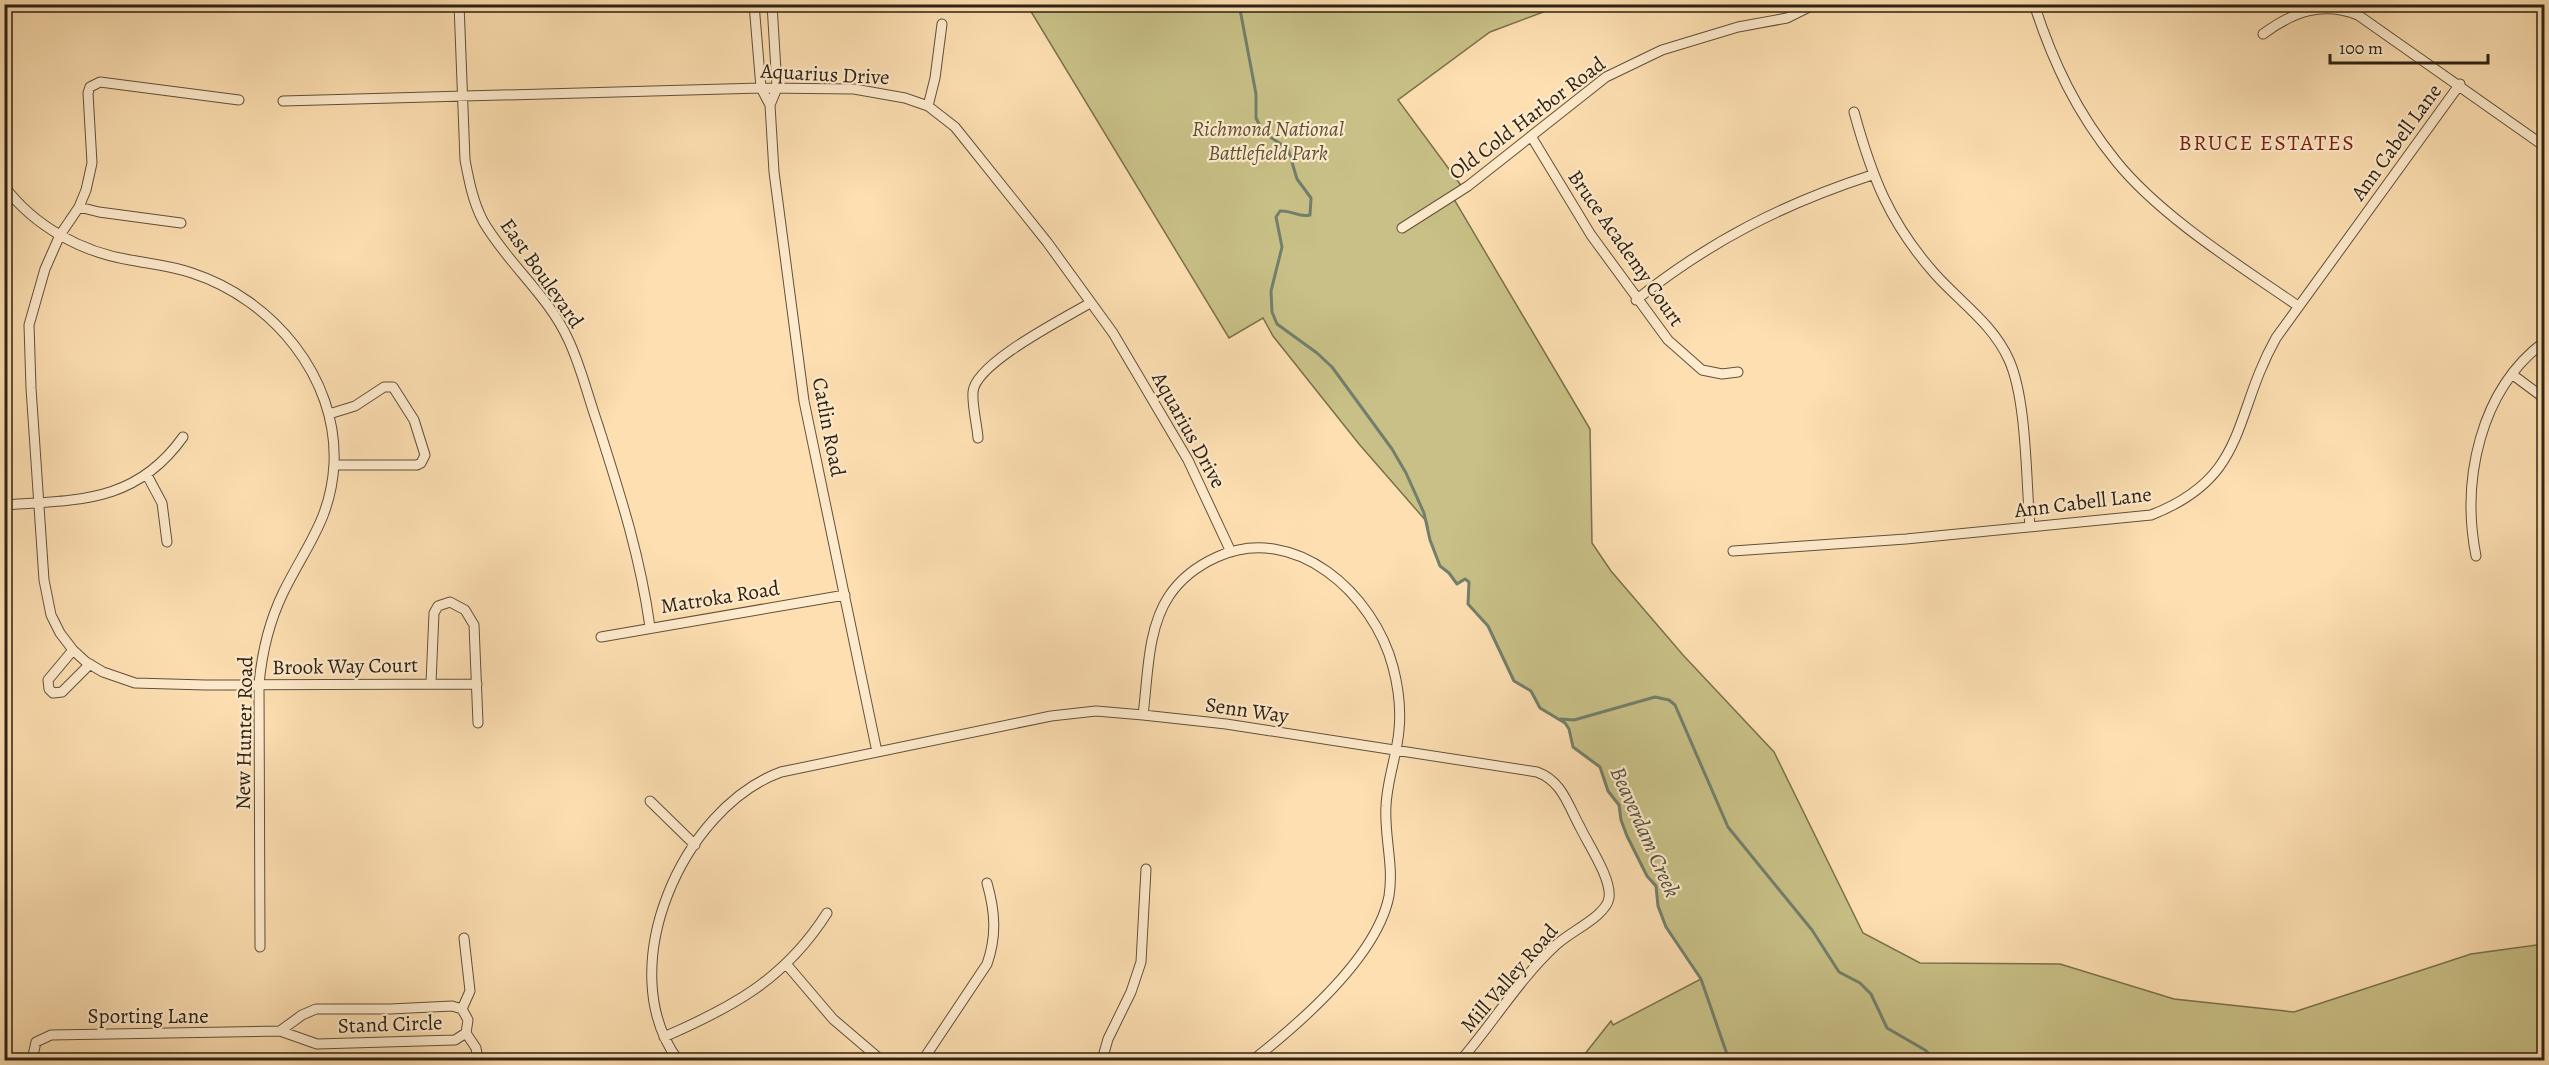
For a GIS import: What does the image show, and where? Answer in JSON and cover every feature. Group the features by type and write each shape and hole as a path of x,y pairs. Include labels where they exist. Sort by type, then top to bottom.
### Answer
{"street":[{"name":"East Boulevard","path":"459,4 465,160 475,202 493,237 541,297 568,339 625,506 636,546 650,627"},
{"name":"Catlin Road","path":"754,4 761,88 770,105 774,172 804,401 877,752"},
{"name":"Catlin Road","path":"770,105 777,88 772,4"},
{"name":"Old Cold Harbor Road","path":"1402,228 1468,186 1590,88 1634,62 1695,39 1787,18 1815,4"},
{"path":"2034,4 2059,72 2090,127 2117,163 2169,212 2298,306"},
{"path":"2263,34 2277,24 2309,9 2346,10 2358,15 2460,84 2544,146"},
{"path":"928,106 935,78 942,24"},
{"name":"Brook Way Court","path":"239,100 100,82 94,84 88,93 92,163 86,190 80,207 60,235 45,269 29,325 38,503 46,596 60,633 73,650 90,664 103,672 135,683 477,684"},
{"name":"Ann Cabell Lane","path":"1733,551 2151,515 2171,507 2202,487 2226,459 2235,443 2258,374 2276,338 2460,84"},
{"name":"Aquarius Drive","path":"283,101 777,88 880,92 928,106 955,127 1047,242 1113,333 1188,460 1231,552"},
{"path":"1854,112 1872,175 1894,220 1948,289 1991,330 2009,361 2018,392 2030,527"},
{"name":"Bruce Academy Court","path":"1531,136 1591,236 1636,300 1668,340 1697,366 1710,373 1722,375 1738,372"},
{"path":"1636,300 1687,262 1748,225 1827,190 1872,175"},
{"name":"New Hunter Road","path":"4,186 26,210 60,235 103,254 193,273 239,295 272,321 302,356 321,389 329,414 334,465 332,488 320,528 283,593 271,621 261,660 259,684 260,947"},
{"path":"80,207 99,212 181,223"},
{"path":"978,438 973,390 987,368 1005,354 1090,303"},
{"path":"2476,556 2471,499 2477,448 2491,410 2513,375 2544,342"},
{"path":"2513,375 2544,398"},
{"path":"329,414 355,406 384,387 393,387 414,420 425,455 421,463 417,465 334,465"},
{"path":"4,505 100,497 147,475 167,457 183,437"},
{"path":"147,475 162,503 166,518 167,542"},
{"path":"1143,715 1155,626 1164,604 1178,584 1206,562 1231,552 1256,547 1286,551 1323,569 1356,598 1377,627 1394,669 1399,730 1385,819 1391,878 1385,908 1378,927 1348,970 1294,1027 1253,1060"},
{"name":"Matroka Road","path":"601,638 650,627 845,595"},
{"name":"Brook Way Court","path":"431,683 434,613 438,606 450,602 465,610 474,625 478,723"},
{"path":"73,650 48,680 49,689 53,693 62,692 90,664"},
{"name":"Senn Way","path":"877,752 1074,712 1096,711 1226,724 1545,774 1560,787 1581,831"},
{"path":"678,1060 664,1037 653,993 652,973 657,930 670,886 678,869 695,844 738,796 765,778 781,772 877,752"},
{"path":"650,801 695,844"},
{"name":"Mill Valley Road","path":"1461,1060 1555,946 1604,910 1610,892 1608,882 1581,831"},
{"path":"1102,1060 1108,1039 1134,986 1141,962 1146,869"},
{"path":"923,1060 989,958 994,935 994,918 987,883"},
{"path":"664,1037 726,1007 756,989 787,965 809,940 827,913"},
{"path":"462,1010 470,991 464,938"},
{"path":"787,965 833,1019 881,1060"},
{"name":"Stand Circle","path":"452,1006 462,1010 468,1020 466,1033 455,1040 317,1044 280,1031 316,1009 452,1006"},
{"name":"Sporting Lane","path":"32,1060 36,1042 51,1035 280,1031"},
{"path":"466,1033 476,1047 478,1060"}],"green space":[{"name":"Richmond National Battlefield Park","path":"1027,5 1562,5 1490,32 1398,100 1460,184 1455,201 1590,429 1592,543 1611,571 1683,655 1774,752 1863,933 1920,963 2060,964 2174,999 2294,1012 2471,954 2544,944 2544,1060 1580,1060 1611,1021 1613,1025 1701,979 1666,927 1658,906 1656,887 1647,876 1627,836 1621,820 1619,805 1608,791 1600,767 1573,747 1569,729 1565,723 1540,708 1531,691 1514,681 1488,626 1468,604 1469,582 1465,579 1457,584 1440,566 1430,540 1427,522 1359,444 1273,336 1263,318 1229,338"}],"waterway":[{"name":"Beaverdam Creek","path":"1239,4 1256,94 1256,118 1263,132 1288,149 1297,179 1311,198 1310,215 1302,216 1280,211 1276,217 1282,247 1271,291 1272,312 1277,324 1332,367 1392,449 1424,513 1430,540 1440,566 1457,584 1465,579 1469,582 1468,604 1488,626 1514,681 1531,691 1540,708 1565,723 1569,729 1573,747 1600,767 1608,791 1619,805 1621,820 1627,836 1647,876 1656,886 1658,906 1666,927 1701,979 1729,1060"},
{"path":"1561,719 1574,720 1655,697 1669,700 1675,705 1728,827 1812,930 1839,972 1860,983 1871,994 1887,1028 1925,1050 1936,1060"}],"district":[{"name":"BRUCE ESTATES","path":"2267,143"}]}
